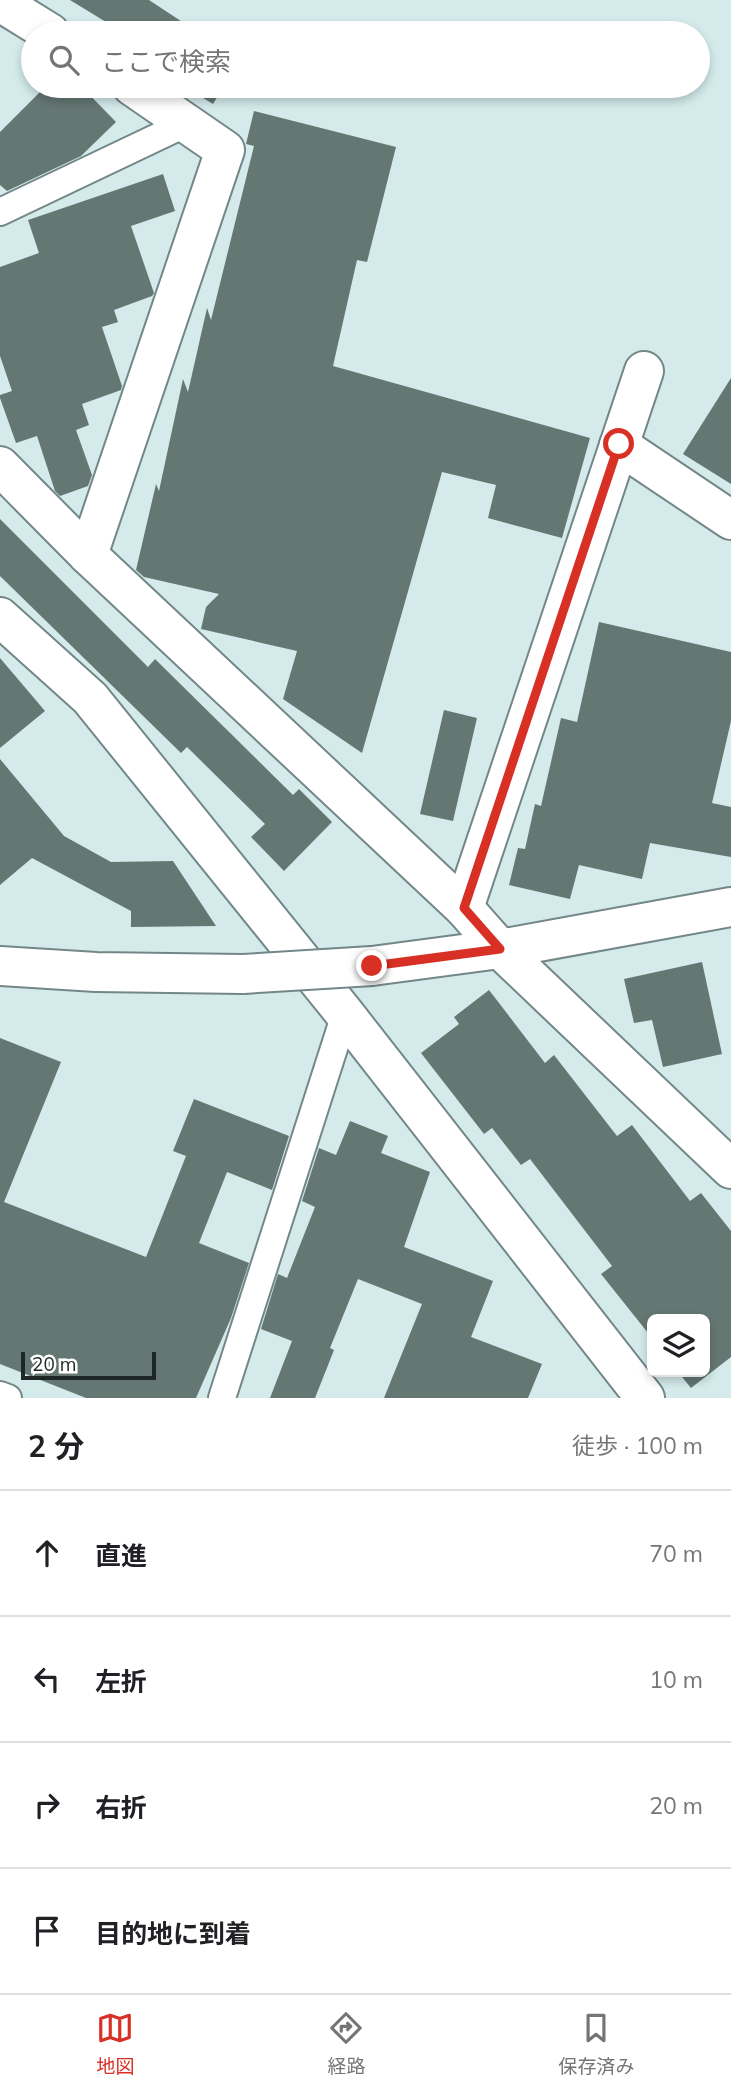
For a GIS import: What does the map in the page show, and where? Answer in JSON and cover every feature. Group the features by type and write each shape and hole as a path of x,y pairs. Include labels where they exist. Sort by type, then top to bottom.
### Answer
{"street":[{"path":"0,2 31,21"},
{"path":"88,555 225,150 189,122 151,98"},
{"path":"464,908 644,371"},
{"path":"619,444 731,520"},
{"path":"0,466 88,555 464,908 500,949 731,1169"},
{"path":"0,617 90,698 345,1014 645,1398"},
{"path":"0,966 96,972 243,974 372,966 500,949 731,907"}],"lane":[{"path":"0,212 189,122"},
{"path":"222,1398 345,1014"},
{"path":"0,1395 8,1398"}],"building":[{"path":"70,0 149,0 181,21 104,21"},
{"path":"34,98 93,98 116,122 81,156 7,191 0,185 0,132"},
{"path":"203,98 217,98 213,104"},
{"path":"254,111 396,147 367,262 357,260 333,366 590,438 562,538 488,518 496,485 442,472 362,753 283,699 297,651 201,629 206,607 219,594 144,577 136,570 156,484 159,491 183,379 188,392 207,308 211,320 254,146 246,144"},
{"path":"163,174 175,211 131,226 154,293 114,310 118,322 102,327 122,386 121,390 82,404 89,425 76,430 92,475 88,486 60,496 55,491 37,436 16,443 0,398 0,395 12,391 0,356 0,267 39,253 28,220"},
{"path":"731,378 731,484 683,454"},
{"path":"0,519 148,667 155,659 293,795 299,789 332,822 284,871 251,837 265,824 187,747 181,753 0,576"},
{"path":"599,622 731,652 731,721 712,803 731,807 731,857 650,843 642,879 579,865 570,899 509,885 518,848 525,849 535,804 541,806 561,718 577,722"},
{"path":"0,658 45,711 0,748"},
{"path":"444,710 477,718 453,821 420,814"},
{"path":"0,759 64,836 111,862 173,861 216,926 131,927 131,911 32,858 0,885"},
{"path":"702,962 722,1054 663,1067 652,1020 634,1023 624,979"},
{"path":"489,990 545,1063 554,1055 617,1136 632,1125 690,1201 701,1193 731,1231 731,1357 710,1373 710,1314 647,1314 647,1332 601,1274 612,1266 530,1159 521,1165 492,1128 484,1134 421,1053 459,1024 454,1017"},
{"path":"0,1038 61,1062 4,1202 146,1257 186,1156 173,1151 194,1099 289,1136 272,1190 227,1172 199,1243 249,1263 231,1318 196,1398 86,1398 0,1364"},
{"path":"350,1121 388,1136 381,1153 430,1172 404,1247 493,1281 471,1337 542,1364 528,1398 384,1398 422,1304 358,1279 330,1348 334,1350 315,1398 270,1398 292,1341 261,1329 278,1274 287,1278 315,1207 302,1201 319,1148 336,1155"},
{"path":"682,1377 705,1377 691,1388"}],"route":[{"path":"372,966 500,949 464,908 619,444"}]}
